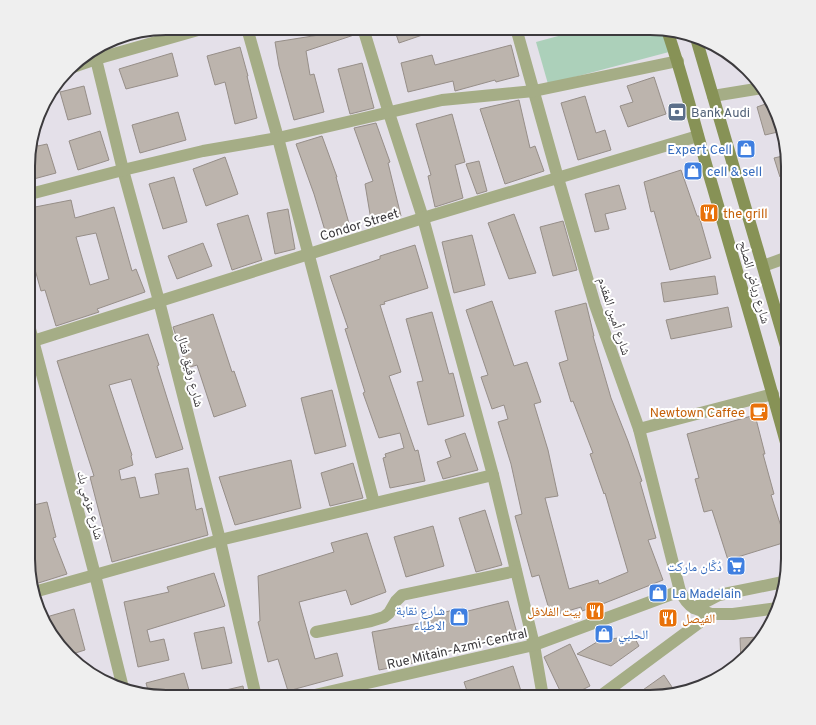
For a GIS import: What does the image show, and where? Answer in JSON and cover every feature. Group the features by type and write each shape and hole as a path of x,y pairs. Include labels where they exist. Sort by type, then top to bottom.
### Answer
{"street":[{"path":"98,54 176,35"},
{"path":"249,35 278,138 374,503"},
{"path":"365,35 423,218 493,475 534,645 542,690"},
{"name":"شارع أمين المقدم","path":"518,35 595,305 639,429 680,591 689,605 694,608"},
{"name":"شارع رياض الصلح","path":"669,37 678,61 698,136 781,424"},
{"name":"شارع رياض الصلح","path":"698,44 781,329"},
{"name":"شارع رفيق فتال","path":"95,56 123,170 159,301 220,540 254,690"},
{"path":"35,193 203,151 278,138 442,100 534,91 678,61"},
{"path":"713,96 756,89"},
{"name":"Condor Street","path":"35,341 423,218 698,136"},
{"path":"763,266 781,260"},
{"name":"شارع عزمي بك","path":"35,353 95,575 122,682"},
{"path":"639,429 773,394"},
{"path":"39,591 220,540 493,475"},
{"path":"316,632 384,617 389,613 396,601 402,596 516,571"},
{"path":"694,608 719,595 778,586"},
{"name":"Rue Mitain-Azmi-Central","path":"337,690 534,645 680,591"},
{"path":"694,608 711,614 733,614 771,609"},
{"path":"608,690 711,614"}],"green space":[{"path":"562,35 659,35 665,36 669,52 548,84 536,42"}],"building":[{"path":"319,35 354,35 306,51 310,75 314,74 324,112 294,120 279,66 275,42"},
{"path":"396,35 422,35 399,43"},
{"path":"511,45 519,76 496,82 495,80 455,91 453,81 408,92 401,63 432,55 435,65"},
{"path":"240,47 257,118 235,124 225,82 215,85 207,56"},
{"path":"172,53 178,76 126,89 119,69"},
{"path":"362,63 374,108 350,114 338,69"},
{"path":"654,77 666,114 628,127 620,106 633,102 627,86"},
{"path":"84,86 91,114 68,120 60,92"},
{"path":"585,96 596,133 605,130 611,150 578,160 561,103"},
{"path":"519,100 530,148 535,146 544,171 505,184 480,109"},
{"path":"765,104 771,116 776,132 765,135 757,107"},
{"path":"178,112 186,140 140,153 132,125"},
{"path":"452,114 465,162 455,165 463,198 435,207 428,176 431,175 416,124"},
{"path":"376,123 390,162 388,163 401,216 372,226 365,184 373,181 354,128"},
{"path":"100,131 109,160 78,170 69,141"},
{"path":"322,136 337,177 350,227 326,234 314,194 296,144"},
{"path":"37,143 38,146 47,144 56,173 35,179"},
{"path":"781,156 781,177 780,177 774,158"},
{"path":"225,157 238,194 206,206 193,169"},
{"path":"479,161 487,191 477,194 466,164"},
{"path":"681,170 697,216 699,216 711,258 670,270 654,211 651,212 644,182"},
{"path":"174,177 187,222 163,229 149,184"},
{"path":"619,185 626,209 605,214 609,229 595,232 585,194"},
{"path":"71,200 75,218 114,207 132,271 136,269 145,292 97,309 99,312 56,326 45,290 41,291 35,270 35,207","holes":["96,233 109,279 90,285 76,237"]},
{"path":"288,209 295,249 275,254 267,213"},
{"path":"514,214 536,273 509,279 488,223"},
{"path":"248,215 262,260 232,270 217,224"},
{"path":"563,221 577,270 553,276 540,227"},
{"path":"472,235 485,285 454,293 442,242"},
{"path":"203,243 212,266 177,279 168,256"},
{"path":"415,245 428,288 384,302 385,304 380,305 401,372 389,376 415,451 418,450 425,481 390,488 383,458 386,457 385,454 404,448 400,433 379,438 363,393 365,392 345,329 348,328 330,276 380,259 380,256"},
{"path":"715,276 718,294 664,302 661,283"},
{"path":"492,301 514,366 527,362 541,402 534,404 548,450 558,496 545,498 569,589 598,580 599,584 628,572 605,493 604,494 590,454 593,453 573,401 571,402 559,363 568,360 555,311 586,303 593,336 611,398 642,481 640,482 656,538 648,540 663,580 582,611 581,607 551,616 539,575 532,577 515,516 522,514 511,464 498,422 508,419 504,405 492,409 481,377 488,375 466,310"},
{"path":"728,307 732,327 671,339 666,320"},
{"path":"432,312 449,374 453,373 464,416 428,425 417,382 423,381 406,319"},
{"path":"213,314 232,372 234,371 246,406 214,417 197,365 187,368 173,327"},
{"path":"148,334 159,365 157,366 183,449 156,458 131,379 109,385 132,455 133,465 119,470 121,480 135,477 140,498 159,494 155,474 188,468 196,510 202,508 208,535 112,562 90,477 94,476 57,361"},
{"path":"332,390 346,446 315,454 301,398"},
{"path":"755,415 765,454 763,454 774,494 771,495 781,526 781,544 728,560 712,510 704,512 695,479 699,478 687,434"},
{"path":"465,433 478,470 443,479 437,462 451,457 445,440"},
{"path":"291,460 301,508 235,525 219,477"},
{"path":"353,463 363,498 330,506 321,473"},
{"path":"47,502 56,537 53,538 67,574 38,583 35,568 35,505"},
{"path":"485,510 502,565 476,572 459,518"},
{"path":"433,526 444,566 406,577 394,537"},
{"path":"367,533 386,592 351,605 346,590 299,602 315,659 337,653 343,676 288,690 278,659 268,662 258,622 260,621 258,576 334,552 331,543"},
{"path":"214,573 225,606 147,630 150,642 164,639 169,660 138,667 124,602 169,592 167,587"},
{"path":"508,601 518,637 487,645 419,658 420,662 379,670 372,632 425,622 423,617 463,608 464,612"},
{"path":"74,609 85,650 76,653 57,632 49,616"},
{"path":"224,627 232,663 202,669 194,633"},
{"path":"633,635 639,646 611,666 577,654 597,642"},
{"path":"755,637 741,652 740,638"},
{"path":"570,644 590,686 582,690 560,690 544,657"},
{"path":"513,666 521,690 467,690 464,682"},
{"path":"184,673 189,690 157,690 147,688 146,683"},
{"path":"664,675 672,688 659,690 643,690"},
{"path":"243,686 244,690 226,690"}],"place":[{"name":"Bank Audi","path":"677,112"},
{"name":"Expert Cell","path":"746,149"},
{"name":"cell & sell","path":"693,171"},
{"name":"the grill","path":"709,213"},
{"name":"Newtown Caffee","path":"759,412"},
{"name":"دُكَّان ماركت","path":"736,566"},
{"name":"La Madelain","path":"658,593"},
{"name":"بيت الفلافل","path":"595,611"},
{"name":"شارع نقابة الاطباء","path":"459,617"},
{"name":"الفيصل","path":"668,618"},
{"name":"الحلبي","path":"604,634"}]}
